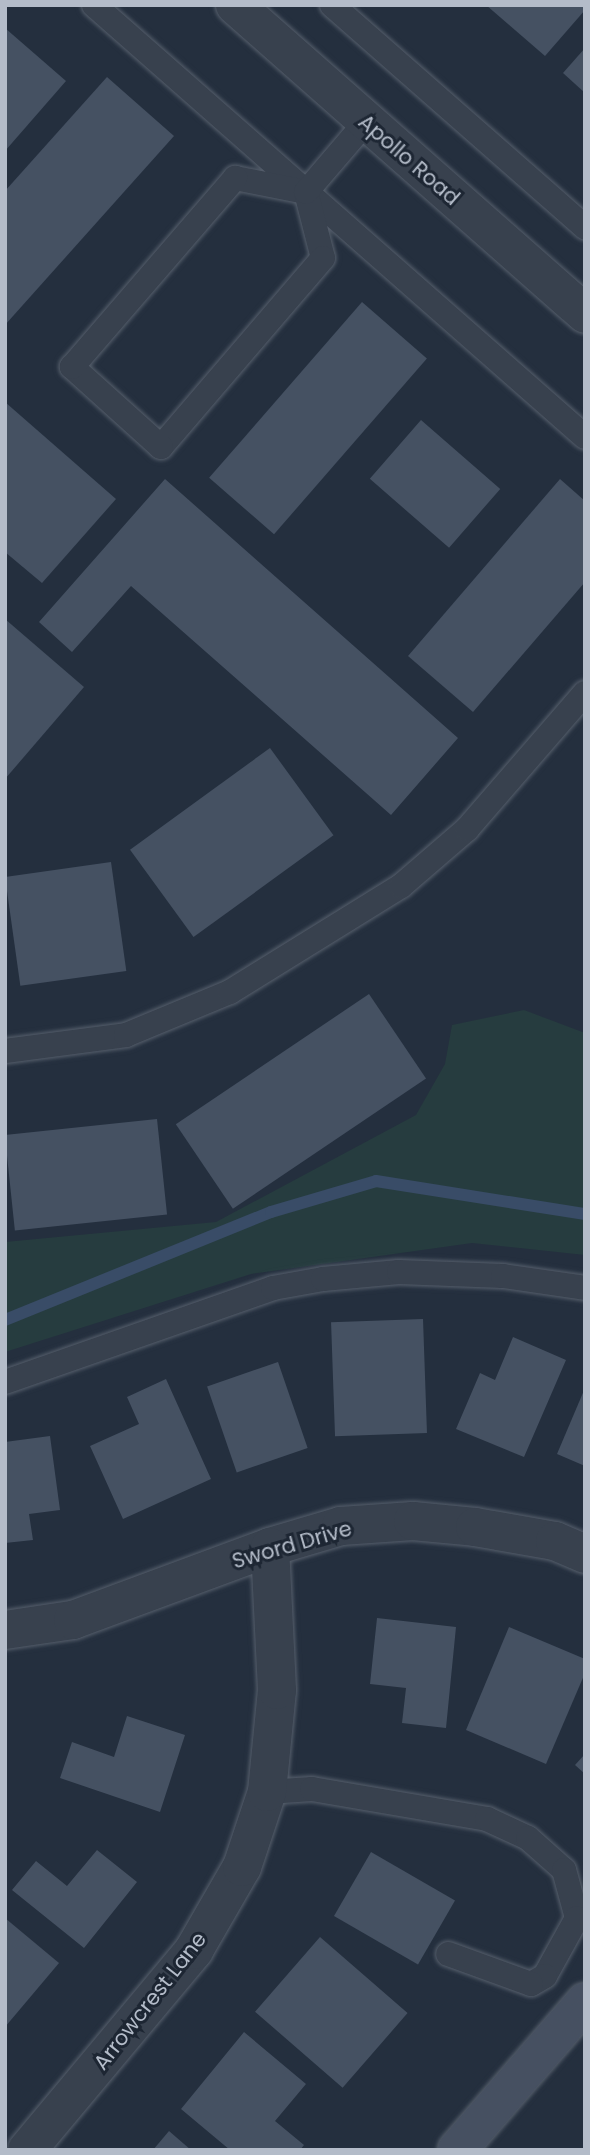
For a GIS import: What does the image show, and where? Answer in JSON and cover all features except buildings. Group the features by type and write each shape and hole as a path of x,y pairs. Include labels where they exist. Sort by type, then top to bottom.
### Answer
{"main road":[{"path":"457,2150 585,2002"}],"street":[{"name":"Apollo Road","path":"235,5 585,314"},
{"name":"Sword Drive","path":"5,1630 74,1620 270,1547 341,1526 413,1521 475,1527 555,1541 585,1553"},
{"name":"Arrowcrest Lane","path":"27,2150 123,2040 194,1950 242,1867 267,1792 277,1690 270,1547"}],"lane":[{"path":"94,5 585,437"},
{"path":"332,5 585,228"},
{"path":"306,192 366,122"},
{"path":"235,178 306,192 323,258 161,447 72,367 235,178"},
{"path":"5,1051 126,1035 230,992 401,886 467,829 585,692"},
{"path":"5,1382 273,1289 323,1279 399,1272 490,1275 585,1288"},
{"path":"267,1792 312,1789 486,1819 528,1838 564,1870 577,1918 545,1976 531,1984 448,1954"}],"green space":[{"path":"524,1010 585,1033 585,1255 472,1243 251,1274 5,1352 5,1242 216,1222 416,1115 445,1064 452,1025"}],"waterway":[{"path":"5,1320 271,1212 376,1181 585,1214"}]}
